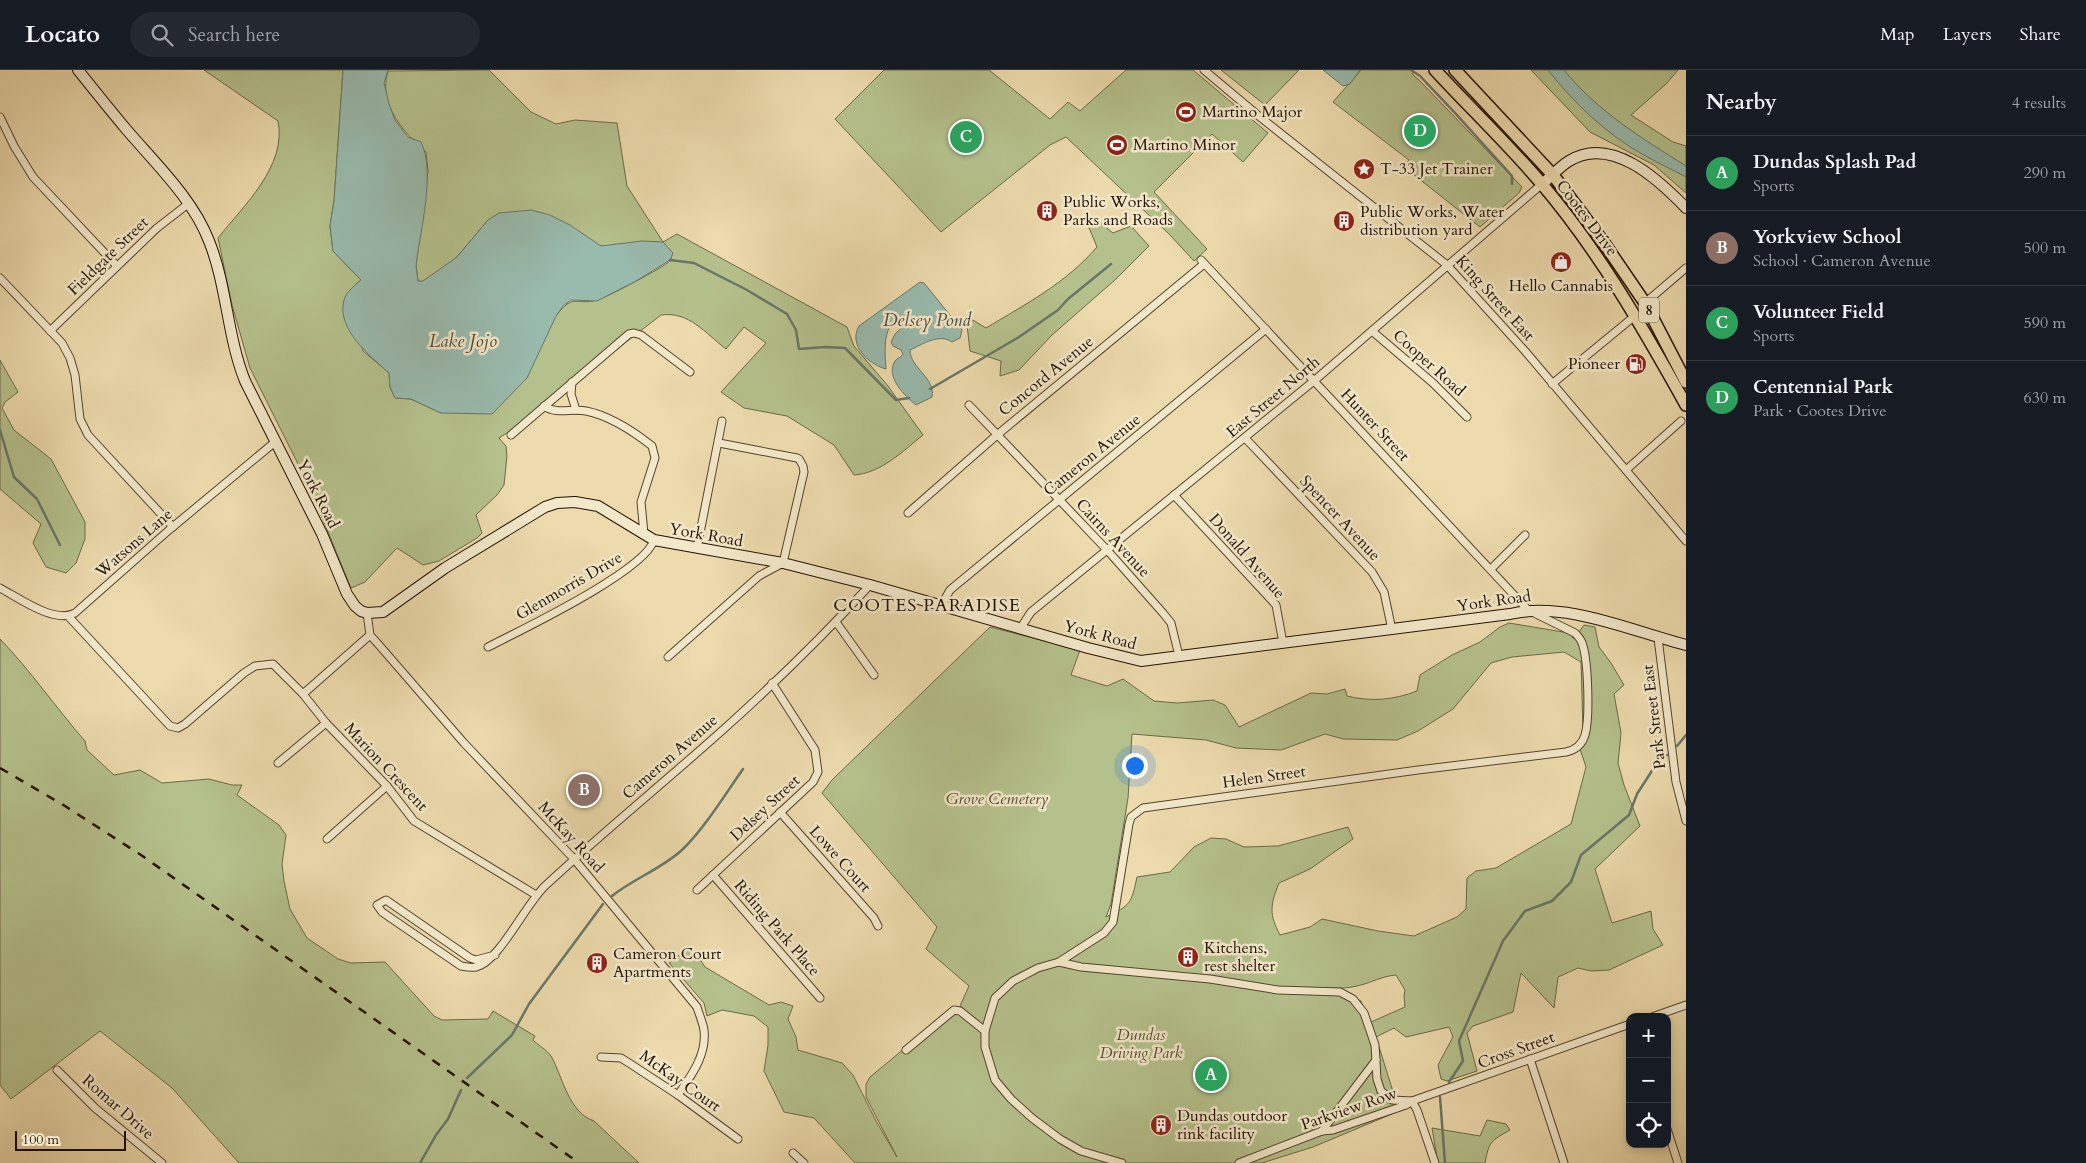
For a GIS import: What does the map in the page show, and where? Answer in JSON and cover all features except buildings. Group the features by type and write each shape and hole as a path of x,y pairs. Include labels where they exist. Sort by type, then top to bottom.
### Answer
{"main road":[{"name":"Cootes Drive","path":"1435,70 1542,184 1636,315 1686,406"},
{"name":"Cootes Drive","path":"1455,70 1553,175 1604,243 1646,304 1686,382"},
{"path":"1621,292 1646,304"}],"street":[{"name":"York Road","path":"78,70 126,129 162,168 204,230 215,256 236,360 322,534 347,594 356,606 368,613 383,612 445,568 545,507 557,503 575,502 598,506 654,540 783,564 870,584 1131,660 1152,661 1283,642 1510,614 1528,610 1554,610 1573,613 1686,645"},
{"name":"King Street East","path":"1204,70 1260,117 1447,265 1686,540"},
{"path":"0,117 14,146 33,177 117,266"},
{"path":"1542,184 1569,161 1594,152 1605,153 1624,160 1664,185 1686,208"},
{"name":"East Street North","path":"1020,628 1031,612 1315,380 1542,184"},
{"name":"Fieldgate Street","path":"50,332 157,228 188,204"},
{"name":"Hunter Street","path":"1203,262 1528,610"},
{"name":"Concord Avenue","path":"908,513 997,434 1203,262"},
{"path":"1646,304 1686,268"},
{"path":"0,278 62,343 73,367 80,418 88,434 173,527"},
{"path":"1552,384 1636,315"},
{"name":"Cameron Avenue","path":"941,606 950,590 1266,330"},
{"name":"Cooper Road","path":"1372,331 1434,384 1467,417"},
{"path":"511,434 623,338 634,333 641,335 690,372"},
{"path":"572,382 571,394 576,410"},
{"name":"Cairns Avenue","path":"969,405 1108,551 1171,623 1179,656"},
{"path":"544,406 552,412 586,411 620,424 652,446 655,458 641,502 644,534"},
{"path":"697,548 722,421"},
{"path":"1626,470 1682,421"},
{"name":"Spencer Avenue","path":"1245,438 1372,572 1384,592 1392,630"},
{"name":"Watsons Lane","path":"68,616 75,613 173,527 275,442"},
{"path":"668,656 758,576 783,564 804,472 801,461 797,458 719,443"},
{"name":"Donald Avenue","path":"1174,495 1276,605 1283,642"},
{"path":"1491,569 1526,535"},
{"name":"Glenmorris Drive","path":"488,647 603,585 636,563 652,548 654,540"},
{"name":"Cameron Avenue","path":"495,955 476,960 470,958 386,900 377,905 382,912 461,966 475,968 485,964 495,955 536,895 574,859 725,728 836,622 870,584"},
{"path":"0,588 50,614 61,617 68,616"},
{"name":"Helen Street","path":"1059,962 1104,933 1114,919 1129,824 1131,817 1143,808 1408,771 1566,752 1577,748 1585,735 1586,726 1588,688 1583,647 1575,633 1528,610"},
{"path":"302,694 370,635 368,613"},
{"name":"Marion Crescent","path":"68,616 170,726 178,728 255,666 273,664 387,786 414,821 536,895"},
{"path":"836,622 874,674"},
{"name":"McKay Road","path":"370,635 464,743 574,859 697,1007 704,1030 702,1051 694,1072 678,1095"},
{"name":"Park Street East","path":"1658,638 1676,782 1686,821"},
{"name":"Delsey Street","path":"697,890 813,782 818,772 818,759 815,750 772,683"},
{"path":"278,763 326,722"},
{"path":"327,839 387,786"},
{"name":"Lowe Court","path":"780,812 874,918 878,926"},
{"name":"Riding Park Place","path":"713,875 820,998"},
{"path":"1122,1163 1081,1151 1060,1139 1011,1099 995,1080 986,1056 985,1031 995,998 1013,981 1038,968 1059,962 1081,967 1210,979 1278,990 1340,992 1353,999 1364,1013 1375,1045 1377,1079 1381,1091 1392,1100 1412,1101 1417,1110 1435,1163"},
{"path":"1663,1013 1686,1005"},
{"path":"906,1050 954,1010 960,1012 985,1031"},
{"name":"Cross Street","path":"1412,1101 1626,1025"},
{"name":"McKay Court","path":"601,1057 621,1058 678,1095 738,1139"},
{"path":"1530,1059 1564,1163"},
{"path":"1322,1131 1376,1060"},
{"name":"Romar Drive","path":"57,1070 95,1108 162,1163"},
{"name":"Parkview Row","path":"1239,1163 1322,1131 1334,1130 1406,1105 1412,1101"},
{"path":"1671,1141 1678,1163"},
{"path":"792,1153 804,1163"}],"green space":[{"path":"204,70 343,70 334,201 330,226 333,251 361,280 352,288 363,351 389,373 390,387 395,398 411,399 441,413 556,316 567,304 575,301 590,301 602,298 670,261 672,253 601,246 488,220 457,257 423,282 418,281 416,266 428,171 426,152 401,126 389,106 386,95 388,71 489,70 531,112 556,124 575,120 617,123 627,186 663,242 677,234 847,327 854,346 888,386 923,435 882,466 854,475 834,445 787,416 744,408 721,392 766,343 744,327 726,349 704,330 688,320 680,316 661,315 568,387 537,414 499,438 506,446 507,456 504,485 497,495 476,515 482,533 477,538 439,561 423,565 397,548 365,582 351,588 310,488 250,368 232,305 218,238 251,198 270,169 276,154 279,138 278,121"},
{"path":"884,70 989,70 1050,119 1068,102 1080,111 1126,70 1193,70 1268,133 1243,162 1212,134 1154,192 1207,249 1194,261 1169,234 1066,137 1050,145 941,232 835,119"},
{"path":"1221,70 1299,70 1265,105"},
{"path":"1361,70 1413,70 1413,75 1522,187 1519,193 1480,227 1404,167 1409,160 1333,102"},
{"path":"1531,70 1678,70 1666,84 1631,115 1673,142 1686,146 1686,193 1654,165 1590,132"},
{"path":"1096,219 1113,233 1131,226 1149,246 1116,279 1052,335 1019,370 1000,376 1001,361 970,351 966,316 986,328 1059,282 1097,247 1087,223"},
{"path":"0,360 18,392 5,402 2,408 14,430 51,459 85,522 85,539 76,563 66,573 46,567 33,543 41,524 0,489"},
{"path":"1509,623 1569,633 1574,639 1584,625 1595,627 1599,647 1624,685 1614,694 1621,733 1618,763 1624,785 1640,826 1595,869 1612,923 1651,911 1653,929 1663,945 1609,970 1591,971 1578,968 1558,977 1554,1008 1521,973 1513,1012 1473,1026 1467,1033 1477,1071 1447,1081 1441,1079 1438,1065 1453,1037 1449,1027 1406,1037 1394,1028 1376,1037 1399,1111 1313,1147 1262,1163 855,1163 814,1118 784,1112 764,1071 768,1045 768,1027 754,1016 722,1010 707,1016 704,1003 669,963 691,946 705,967 769,1005 781,1002 793,1006 788,1019 796,1037 798,1050 842,1063 853,1075 897,1157 866,1097 866,1084 870,1077 951,1010 964,1009 960,1006 969,986 926,949 937,927 822,793 832,780 990,627 1080,650 1071,675 1107,686 1123,679 1154,701 1177,703 1213,700 1225,705 1239,727 1311,693 1327,694 1345,689 1347,696 1374,699 1391,698 1417,691 1420,675 1452,655 1480,642 1500,627","holes":["1564,652 1581,662 1583,732 1579,746 1586,767 1571,824 1496,868 1476,871 1467,878 1466,909 1457,917 1414,936 1378,931 1322,919 1310,927 1280,935 1272,915 1272,904 1279,883 1310,869 1353,839 1348,827 1278,846 1244,847 1226,839 1211,838 1194,847 1170,872 1137,877 1129,903 1106,917 1111,904 1128,798 1132,734 1206,740 1236,748 1281,750 1325,734 1343,739 1397,740 1418,731 1453,709 1491,663 1512,657","1396,975 1405,990 1405,1007 1371,1022 1373,1031 1361,1001 1342,992 1308,988 1351,987"]},
{"path":"0,639 85,741 87,750 114,775 140,770 162,783 209,779 232,785 242,785 237,795 279,825 286,835 282,864 284,881 290,909 307,938 338,959 351,963 385,962 434,1016 442,1020 488,1019 493,1011 535,1036 533,1040 551,1056 567,1093 578,1110 594,1121 639,1163 239,1163 172,1088 100,1031 11,1099 0,1085"},
{"path":"1487,1120 1506,1124 1510,1130 1492,1142 1485,1163 1438,1163 1432,1128 1480,1136"}],"water":[{"name":"Lake Jojo","path":"343,70 388,70 384,83 395,120 408,137 421,142 427,169 427,185 416,266 418,281 423,281 457,257 488,220 499,213 531,210 550,215 570,225 601,246 642,241 663,242 673,253 670,260 636,281 597,301 571,300 563,306 556,316 527,378 492,414 441,413 411,399 395,398 390,387 389,373 356,341 345,321 343,311 345,297 361,280 333,251 330,226 334,201"},
{"path":"1323,70 1360,70 1350,84 1343,86"},
{"path":"1548,70 1564,70 1577,85 1621,123 1686,166 1686,177 1642,154 1615,137 1579,106"},
{"name":"Delsey Pond","path":"920,282 924,283 962,330 960,338 952,342 936,339 910,350 914,362 927,379 932,390 932,397 916,405 898,386 894,380 893,373 895,361 903,354 891,342 895,334 906,323 905,317 897,320 888,330 885,346 886,369 873,363 862,353 858,347 856,333 859,326"},
{"path":"1211,1061 1220,1065 1224,1074 1220,1083 1211,1087 1202,1083 1198,1074 1202,1065"}],"waterway":[{"path":"1411,70 1420,76 1512,176 1512,184"},
{"path":"670,260 694,263 747,290 787,314 796,330 799,349 845,348 896,400 909,398"},
{"path":"930,389 1019,337 1058,310 1068,299 1111,264"},
{"path":"0,430 14,477 37,499 60,545"},
{"path":"1677,746 1686,735"},
{"path":"1449,1082 1463,1061 1459,1041 1503,941 1525,911 1552,901 1571,882 1581,855 1629,815 1637,794 1657,763 1667,755"},
{"path":"612,896 683,849 707,821 743,769"},
{"path":"467,1078 512,1035 529,1004 603,904"},
{"path":"420,1163 436,1135 448,1119 461,1090"},
{"path":"1440,1097 1445,1163"}],"railway":[{"path":"0,768 65,806 141,855 579,1163"}],"place":[{"name":"Martino Major","path":"1186,112"},
{"name":"Centennial Park","path":"1420,131"},
{"name":"Volunteer Field","path":"966,137"},
{"name":"Martino Minor","path":"1117,145"},
{"name":"T-33 Jet Trainer","path":"1364,169"},
{"name":"Public Works, Parks and Roads","path":"1047,211"},
{"name":"Public Works, Water distribution yard","path":"1344,221"},
{"name":"Hello Cannabis","path":"1561,262"},
{"name":"Pioneer","path":"1636,364"},
{"name":"Yorkview School","path":"584,790"},
{"name":"Kitchens, rest shelter","path":"1188,957"},
{"name":"Cameron Court Apartments","path":"597,963"},
{"name":"Dundas Splash Pad","path":"1211,1075"},
{"name":"Dundas outdoor rink facility","path":"1161,1125"}],"district":[{"name":"COOTES PARADISE","path":"927,605"}],"park label":[{"name":"Grove Cemetery","path":"997,799"},
{"name":"Dundas Driving Park","path":"1141,1044"}]}
